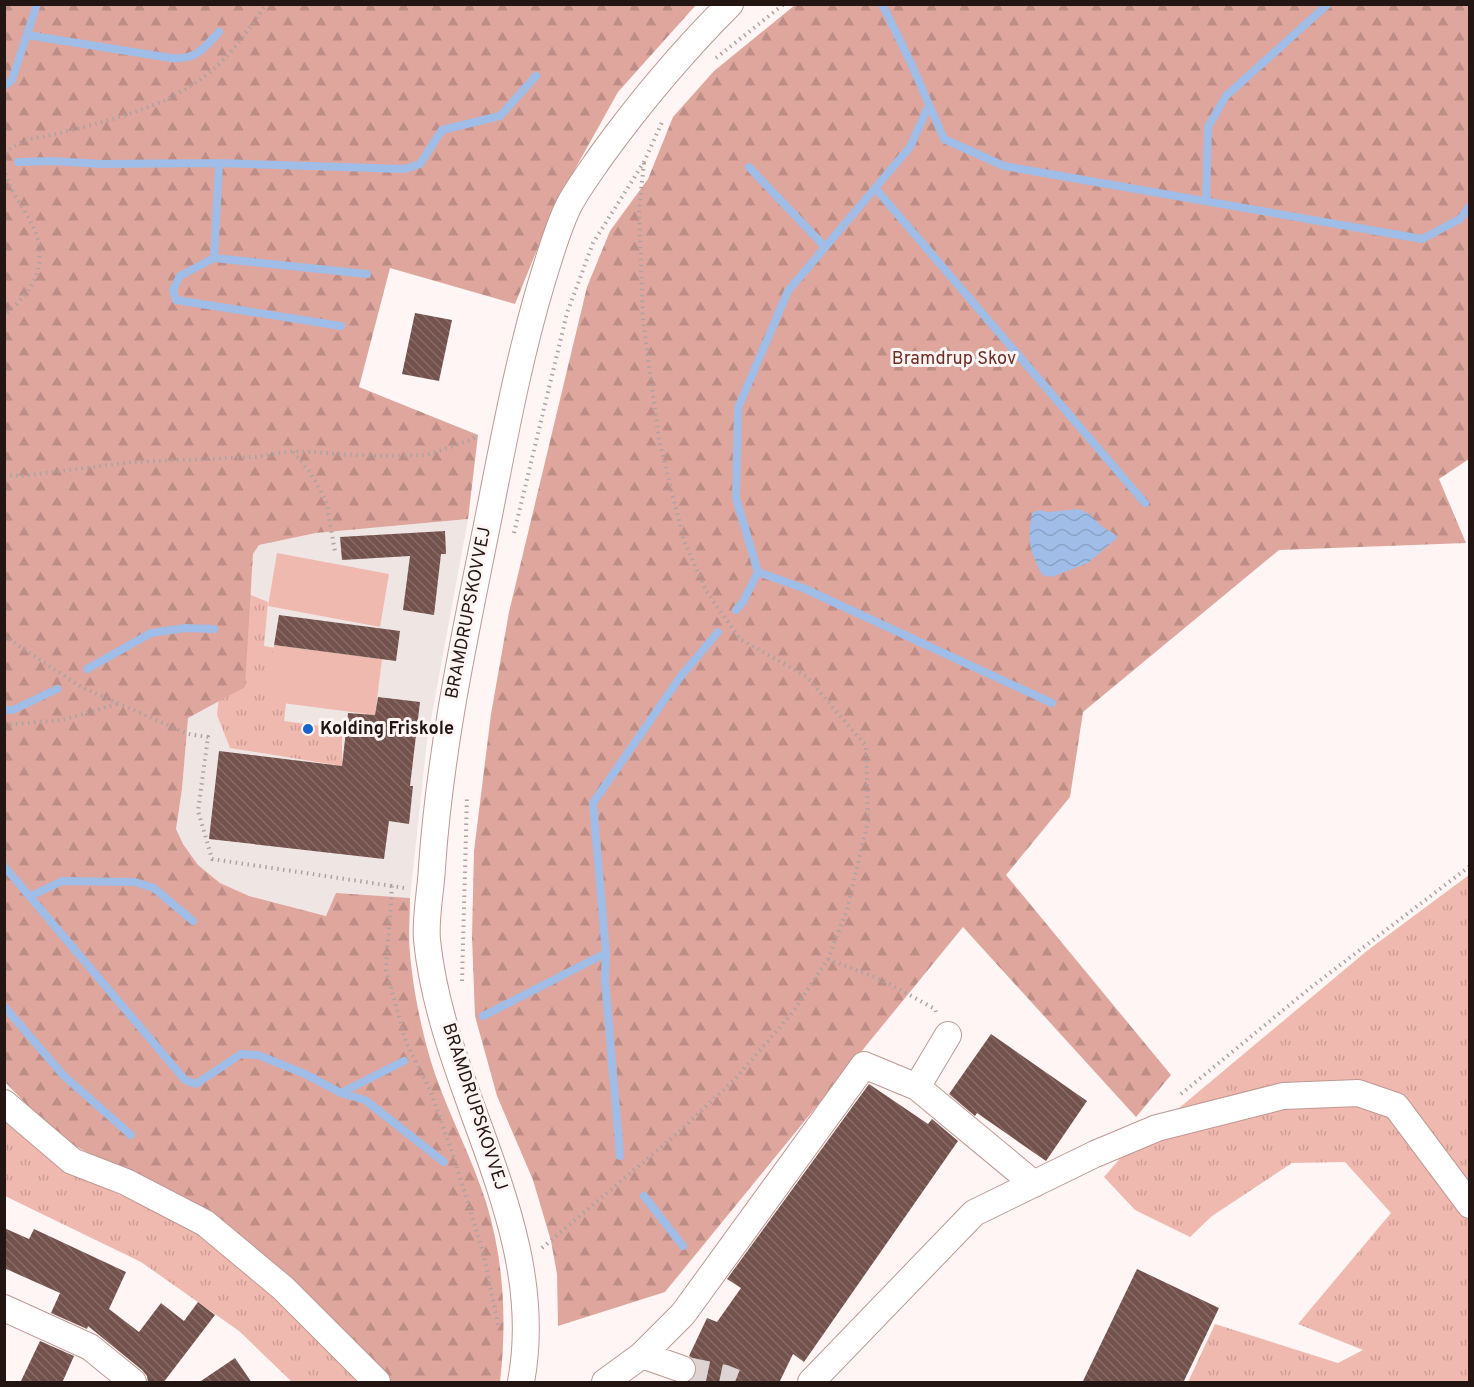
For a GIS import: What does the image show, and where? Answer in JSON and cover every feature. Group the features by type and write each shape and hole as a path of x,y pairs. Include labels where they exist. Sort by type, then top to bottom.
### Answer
{"street":[{"name":"BRAMDRUPSKOVVEJ","path":"521,1383 526,1325 520,1258 501,1189 452,1048 437,991 427,937 436,813 453,695 509,415 531,318 554,243 569,205 630,115 730,4"},
{"path":"917,1087 948,1035"},
{"path":"605,1383 642,1355 690,1304 864,1065 917,1087 1034,1184"},
{"path":"811,1383 974,1213 1157,1128 1282,1096 1358,1093 1396,1106 1470,1205"},
{"path":"4,1103 72,1161 126,1182 205,1223 284,1288 377,1383"},
{"path":"4,1308 90,1347 133,1383"},
{"path":"642,1355 682,1369"}],"path":[{"path":"4,160 10,149 38,136 66,132 134,111 175,95 214,71 243,38 266,4"},
{"path":"714,60 784,4"},
{"path":"512,543 567,313 593,243 644,162 666,114"},
{"path":"520,1258 536,1253 679,1132 736,1078 792,1012 828,959 847,910 868,821 866,746 806,676 740,639 706,591 684,541 659,440 643,319 639,210 644,162"},
{"path":"4,168 10,187 35,231 41,263 35,281 16,306 4,314"},
{"path":"5,474 22,476 133,462 256,457 293,451 374,456 427,455 471,440 509,415"},
{"path":"293,451 309,471 326,500 335,552"},
{"path":"4,636 81,687 188,734 208,737 198,811 212,859 431,892"},
{"path":"4,725 63,720 118,704"},
{"path":"461,989 467,797"},
{"path":"1175,1099 1311,987 1470,866"},
{"path":"392,886 386,970 406,1042 430,1090 480,1241 498,1327"},
{"path":"828,959 884,981 935,1009 948,1035"}],"shaded area":[{"name":"Kolding Friskole","path":"468,519 427,741 410,898 389,897 327,916 249,896 220,883 198,865 183,844 176,829 188,717 245,687 253,554 259,545 316,533"}],"green space":[{"path":"5,5 696,5 618,92 556,203 515,304 390,268 359,387 478,435 468,519 316,533 259,545 253,554 245,687 188,718 176,829 183,844 198,865 220,883 249,896 326,916 336,893 410,898 410,953 413,983 423,1030 441,1090 486,1202 497,1246 503,1314 500,1382 390,1382 293,1282 198,1210 58,1137 5,1082"},
{"name":"Bramdrup Skov","path":"795,5 1469,5 1469,459 1439,479 1466,543 1279,550 1083,712 1070,797 1006,875 1171,1075 1136,1117 963,927 665,1292 558,1326 557,1274 551,1241 533,1180 497,1096 475,1016 472,937 474,851 491,714 509,612 587,287 610,231 648,179 673,117 714,71"},
{"path":"277,553 389,574 380,627 268,606"},
{"path":"231,587 268,602 264,646 292,651 284,721 342,729 342,766 230,748 217,715"},
{"path":"274,645 382,659 375,715 267,701"},
{"path":"1469,875 1469,1382 1188,1382 1215,1324 1338,1363 1363,1350 1298,1324 1391,1213 1345,1162 1292,1163 1212,1216 1190,1237 1135,1210 1104,1177 1123,1155 1368,950"},
{"path":"4,1119 17,1132 78,1175 192,1229 267,1282 363,1382 292,1382 239,1331 141,1262 5,1196"}],"water":[{"path":"1078,509 1091,515 1117,538 1088,563 1052,577 1042,575 1030,545 1032,513 1038,510 1049,512"}],"building":[{"path":"415,313 452,320 439,381 402,374"},
{"path":"445,531 446,554 441,554 434,615 403,610 410,556 342,560 340,537"},
{"path":"279,615 400,631 396,661 274,645"},
{"path":"378,697 420,702 410,786 413,786 409,824 389,821 384,859 209,839 219,751 342,766 348,713 375,715"},
{"path":"991,1034 1087,1101 1046,1161 977,1113 975,1116 949,1094"},
{"path":"869,1084 928,1124 932,1119 958,1141 804,1362 793,1354 779,1383 688,1383 696,1374 697,1367 689,1356 707,1318 717,1322 741,1288 727,1279"},
{"path":"4,1228 29,1239 34,1229 126,1272 109,1309 139,1332 161,1303 184,1321 198,1302 215,1315 163,1383 148,1383 147,1376 142,1370 88,1326 87,1329 51,1313 60,1293 4,1268"},
{"path":"1137,1269 1219,1308 1183,1383 1082,1383"},
{"path":"40,1341 74,1356 62,1383 20,1383"},
{"path":"235,1358 252,1383 198,1383"}],"waterway":[{"path":"4,86 12,80 37,4"},
{"path":"882,4 944,139 1004,166 1422,239 1460,219 1470,206"},
{"path":"1206,201 1208,127 1226,96 1328,4"},
{"path":"27,35 180,58 198,52 219,32"},
{"path":"18,162 219,163 405,169 420,164 442,130 500,116 536,76"},
{"path":"929,105 910,147 788,291 738,408 736,498 758,572 803,588 1052,703"},
{"path":"219,163 214,258 180,276 173,290 176,300 341,326"},
{"path":"749,167 825,247"},
{"path":"875,188 1145,503"},
{"path":"214,258 367,274"},
{"path":"736,610 743,602 758,572"},
{"path":"87,669 151,633 185,628 214,629"},
{"path":"620,1156 593,803 681,676 718,632"},
{"path":"4,710 13,710 57,689"},
{"path":"4,866 185,1080 196,1084 241,1054 258,1055 305,1074 341,1093 365,1100 444,1162"},
{"path":"31,896 62,881 135,882 154,888 193,921"},
{"path":"483,1016 606,953"},
{"path":"4,1006 63,1075 131,1135"},
{"path":"341,1093 404,1061"},
{"path":"644,1196 683,1246"}],"tunnel":[{"path":"682,1369 735,1382"}],"place":[{"name":"Kolding Friskole","path":"308,729"}]}
